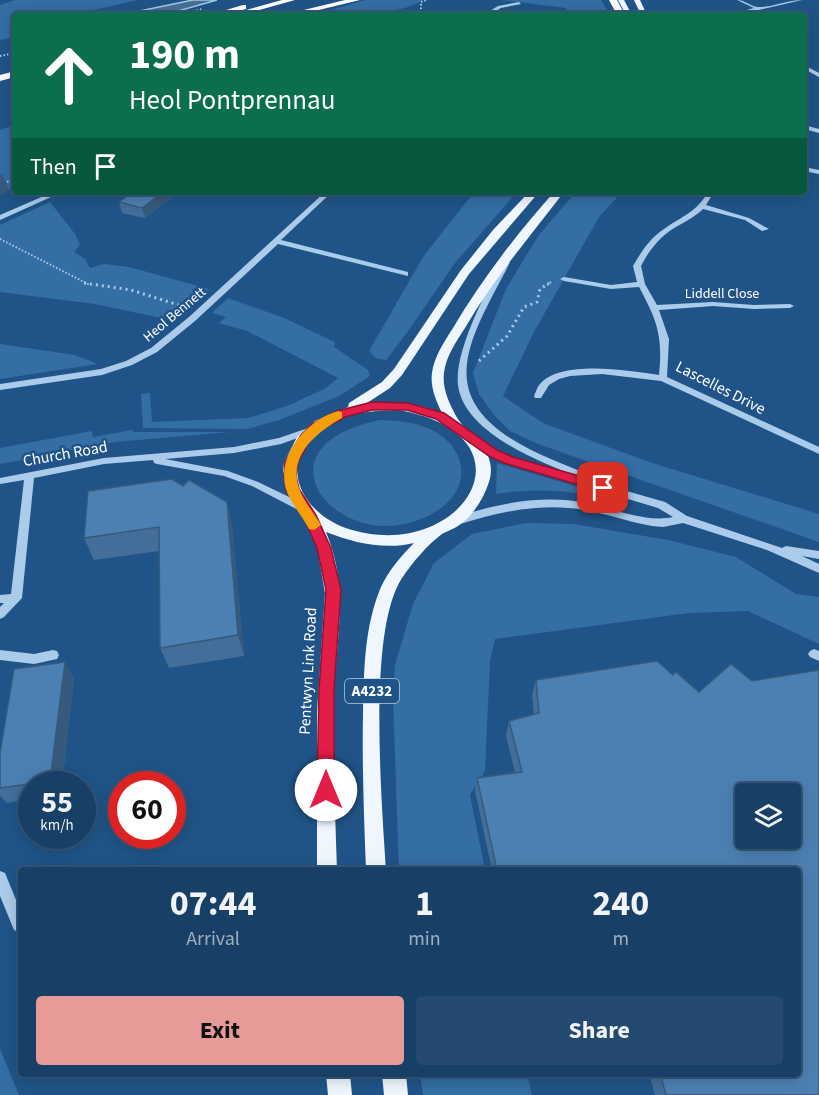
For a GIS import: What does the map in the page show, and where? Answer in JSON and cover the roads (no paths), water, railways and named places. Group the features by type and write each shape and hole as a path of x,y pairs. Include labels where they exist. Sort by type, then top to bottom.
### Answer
{"highway":[{"path":"224,12 267,0"},
{"path":"244,12 291,0"},
{"path":"273,12 320,0"},
{"path":"301,12 356,0"}],"main road":[{"name":"Pentwyn Link Road","path":"327,867 326,689 334,590 324,548 308,513 293,490 290,476 291,462 305,438 317,427 386,385 398,372 465,272 497,232 531,195"},
{"name":"Pentwyn Link Road","path":"454,424 439,388 438,370 446,350 494,269 556,195"},
{"name":"Pentwyn Link Road","path":"341,414 372,406 408,406 440,416 468,436 477,448 482,462 483,476 479,491 471,505 443,527 407,561 391,583 379,622 372,682 371,744 376,867"},
{"name":"Pentwyn Link Road","path":"308,513 329,529 357,538 377,541 398,540 443,527"},
{"path":"338,1077 340,1095"},
{"path":"394,1077 396,1095"}],"street":[{"path":"739,0 759,9"},
{"path":"744,12 800,0"},
{"path":"491,12 500,7 519,3"},
{"path":"0,218 52,195"},
{"name":"Heol Bennett","path":"0,387 102,372 129,363 154,350 177,333 326,195"},
{"path":"564,279 611,287 641,284 637,266 646,249 662,233 692,218 704,207 710,195"},
{"path":"704,207 747,219 765,229"},
{"path":"276,241 405,274"},
{"path":"515,243 472,335 463,362 461,380 464,392 474,411 501,437 622,493"},
{"name":"Lascelles Drive","path":"641,284 664,330 667,348 663,378 819,451"},
{"name":"Liddell Close","path":"654,308 713,304 754,307 790,306"},
{"path":"538,396 545,384 570,373 590,371 663,378"},
{"path":"136,457 190,456 234,450 281,441 317,427"},
{"path":"468,436 508,460 661,505 683,519 771,547 819,569"},
{"path":"136,457 225,473 255,484 308,513"},
{"name":"Church Road","path":"0,481 136,457"},
{"path":"0,614 16,598 30,475"},
{"path":"443,527 487,510 530,503 582,506 659,523 683,519"},
{"path":"771,547 819,555"},
{"path":"0,599 16,598"},
{"path":"0,655 34,659 53,655"},
{"path":"0,878 18,923"}]}
